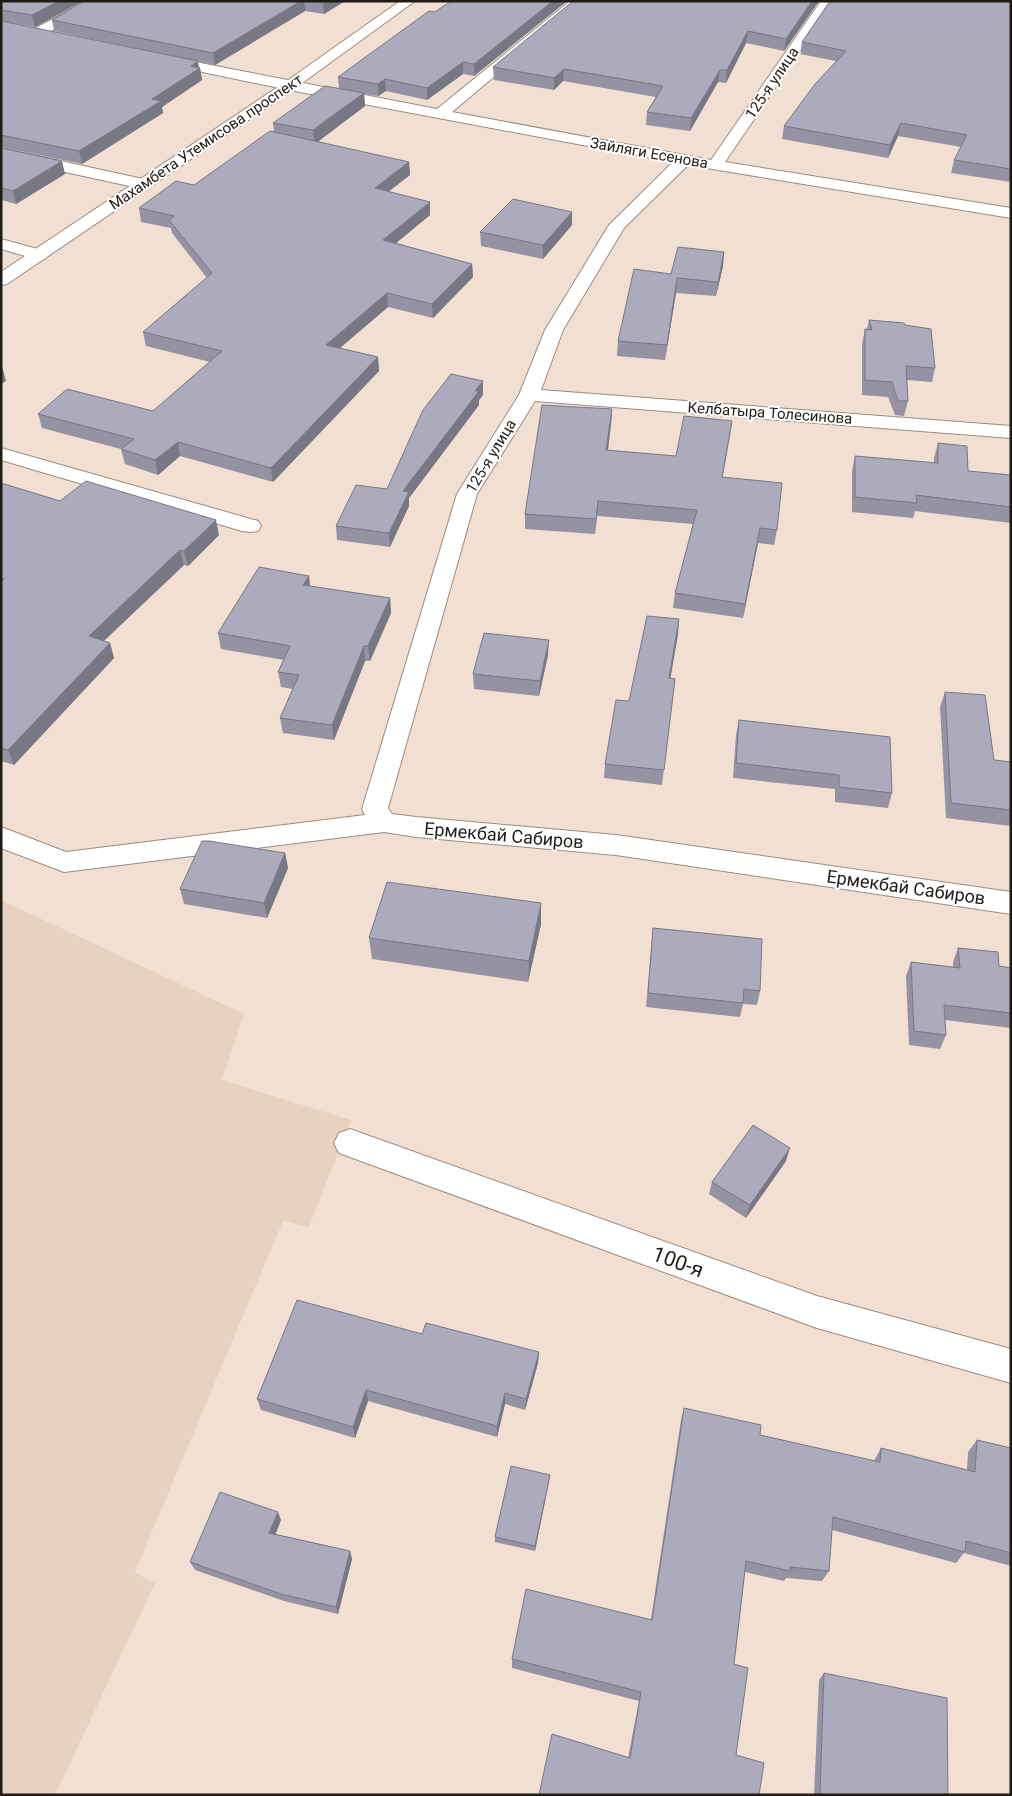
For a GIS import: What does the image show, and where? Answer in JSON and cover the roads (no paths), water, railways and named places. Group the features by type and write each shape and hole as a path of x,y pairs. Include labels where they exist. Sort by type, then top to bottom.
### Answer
{"street":[{"path":"56,37 32,32 97,1"},
{"name":"Махамбета Утемисова проспект","path":"1,280 290,86 409,1"},
{"path":"440,114 578,1"},
{"name":"125-я улица","path":"716,165 828,1"},
{"name":"Зайляги Есенова","path":"153,58 290,86 685,160 1011,212"},
{"path":"1,153 143,184"},
{"name":"125-я улица","path":"384,822 375,809 467,494 529,394 554,330 617,225 685,160"},
{"path":"1,244 39,255"},
{"name":"Келбатыра Толесинова","path":"529,394 1011,432"},
{"path":"1,454 250,526"},
{"name":"Ермекбай Сабиров","path":"1,837 64,862 384,822 416,827 616,845 1011,903"},
{"name":"100-я","path":"350,1144 817,1312 1011,1366"}]}
